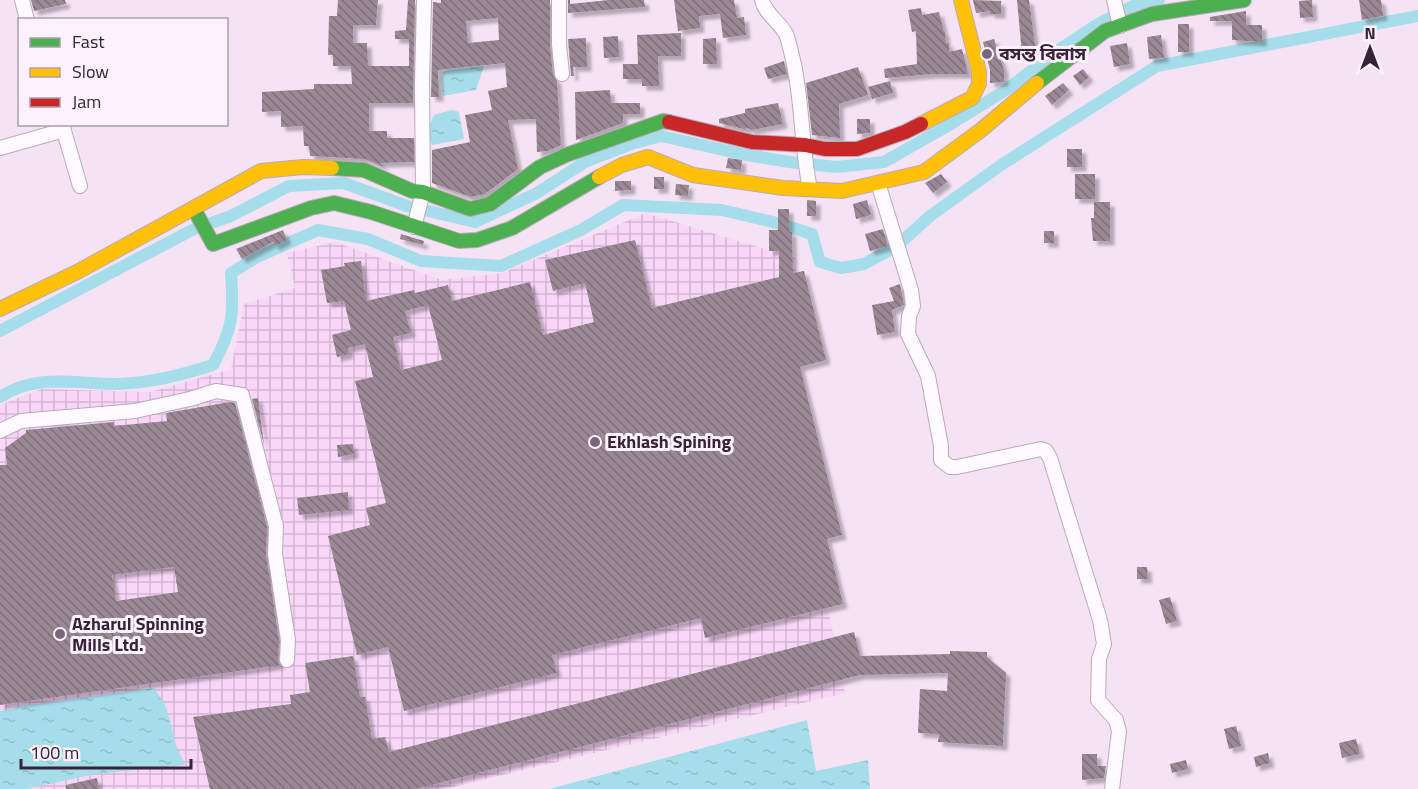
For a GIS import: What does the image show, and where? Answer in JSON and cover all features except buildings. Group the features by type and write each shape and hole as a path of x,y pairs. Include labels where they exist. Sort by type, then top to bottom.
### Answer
{"street":[{"path":"22,0 26,18"},
{"path":"414,226 423,195 424,0"},
{"path":"559,0 562,74"},
{"path":"762,0 763,6 786,34 793,61 802,114 806,169 810,189"},
{"path":"0,309 79,271 194,210 261,171 303,167 364,170 412,191 470,209 490,204 540,167 566,155 663,122 752,142 857,149 905,132 972,98 980,84 979,72 961,0"},
{"path":"1114,0 1120,26"},
{"path":"194,210 213,244 311,208 333,203 371,212 459,241 477,240 512,228 582,185 622,165 648,157 693,175 783,188 842,191 924,172 981,130 1038,82 1105,31 1152,14 1244,0"},
{"path":"0,148 63,127 80,186"},
{"path":"878,183 911,290 913,306 909,316 908,334 928,376 943,464 957,467 1041,449 1046,451 1050,458 1100,620 1104,644 1099,659 1098,700 1116,720 1119,731 1112,789"},
{"path":"0,431 21,421 135,411 216,391 242,395 276,526 275,554 288,640 287,660"}],"shaded area":[{"path":"646,213 795,258 813,534 845,693 444,789 0,789 0,405 42,389 150,392 231,369 244,304 295,288 287,253 335,242 442,280 502,273"}],"water":[{"path":"484,66 476,90 443,96 441,77 443,72"},
{"path":"452,110 459,112 464,139 432,145 427,131 434,115"},
{"path":"154,688 166,706 176,745 185,765 95,774 26,789 0,789 0,711"},
{"path":"807,720 816,771 868,760 870,789 549,789"}],"waterway":[{"path":"0,331 194,229 231,216 289,186 344,183 407,206 475,222 537,193 585,162 634,143 661,136 746,155 796,163 837,167 884,162 1006,90 1057,51 1098,24 1137,4 1159,0"},
{"path":"0,397 14,390 42,382 117,384 142,382 213,365 225,341 231,321 231,273 257,257 318,230 368,239 421,261 501,266 581,230 623,205 722,210 812,234 820,262 841,268 864,264 897,246 930,216 1001,165 1157,66 1418,16"}],"traffic: fast":[{"path":"1037,83 1105,31 1152,14 1244,0"},
{"path":"332,168 364,170 412,191 423,192 470,209 490,204 540,167 566,155 663,121 669,122"},
{"path":"194,209 213,244 311,208 334,203 371,212 459,241 477,240 512,228 599,177"}],"traffic: slow":[{"path":"921,124 972,98 979,84 979,72 961,0"},
{"path":"599,177 622,165 648,157 693,175 783,188 842,191 924,172 981,130 1037,83"},
{"path":"0,309 79,271 261,171 303,167 332,168"}],"traffic: jam":[{"path":"669,122 752,142 805,145 825,149 857,149 921,124"}],"place":[{"name":"বসন্ত বিলাস","path":"987,54"},
{"name":"Ekhlash Spining","path":"595,442"},
{"name":"Azharul Spinning Mills Ltd.","path":"60,634"}]}
